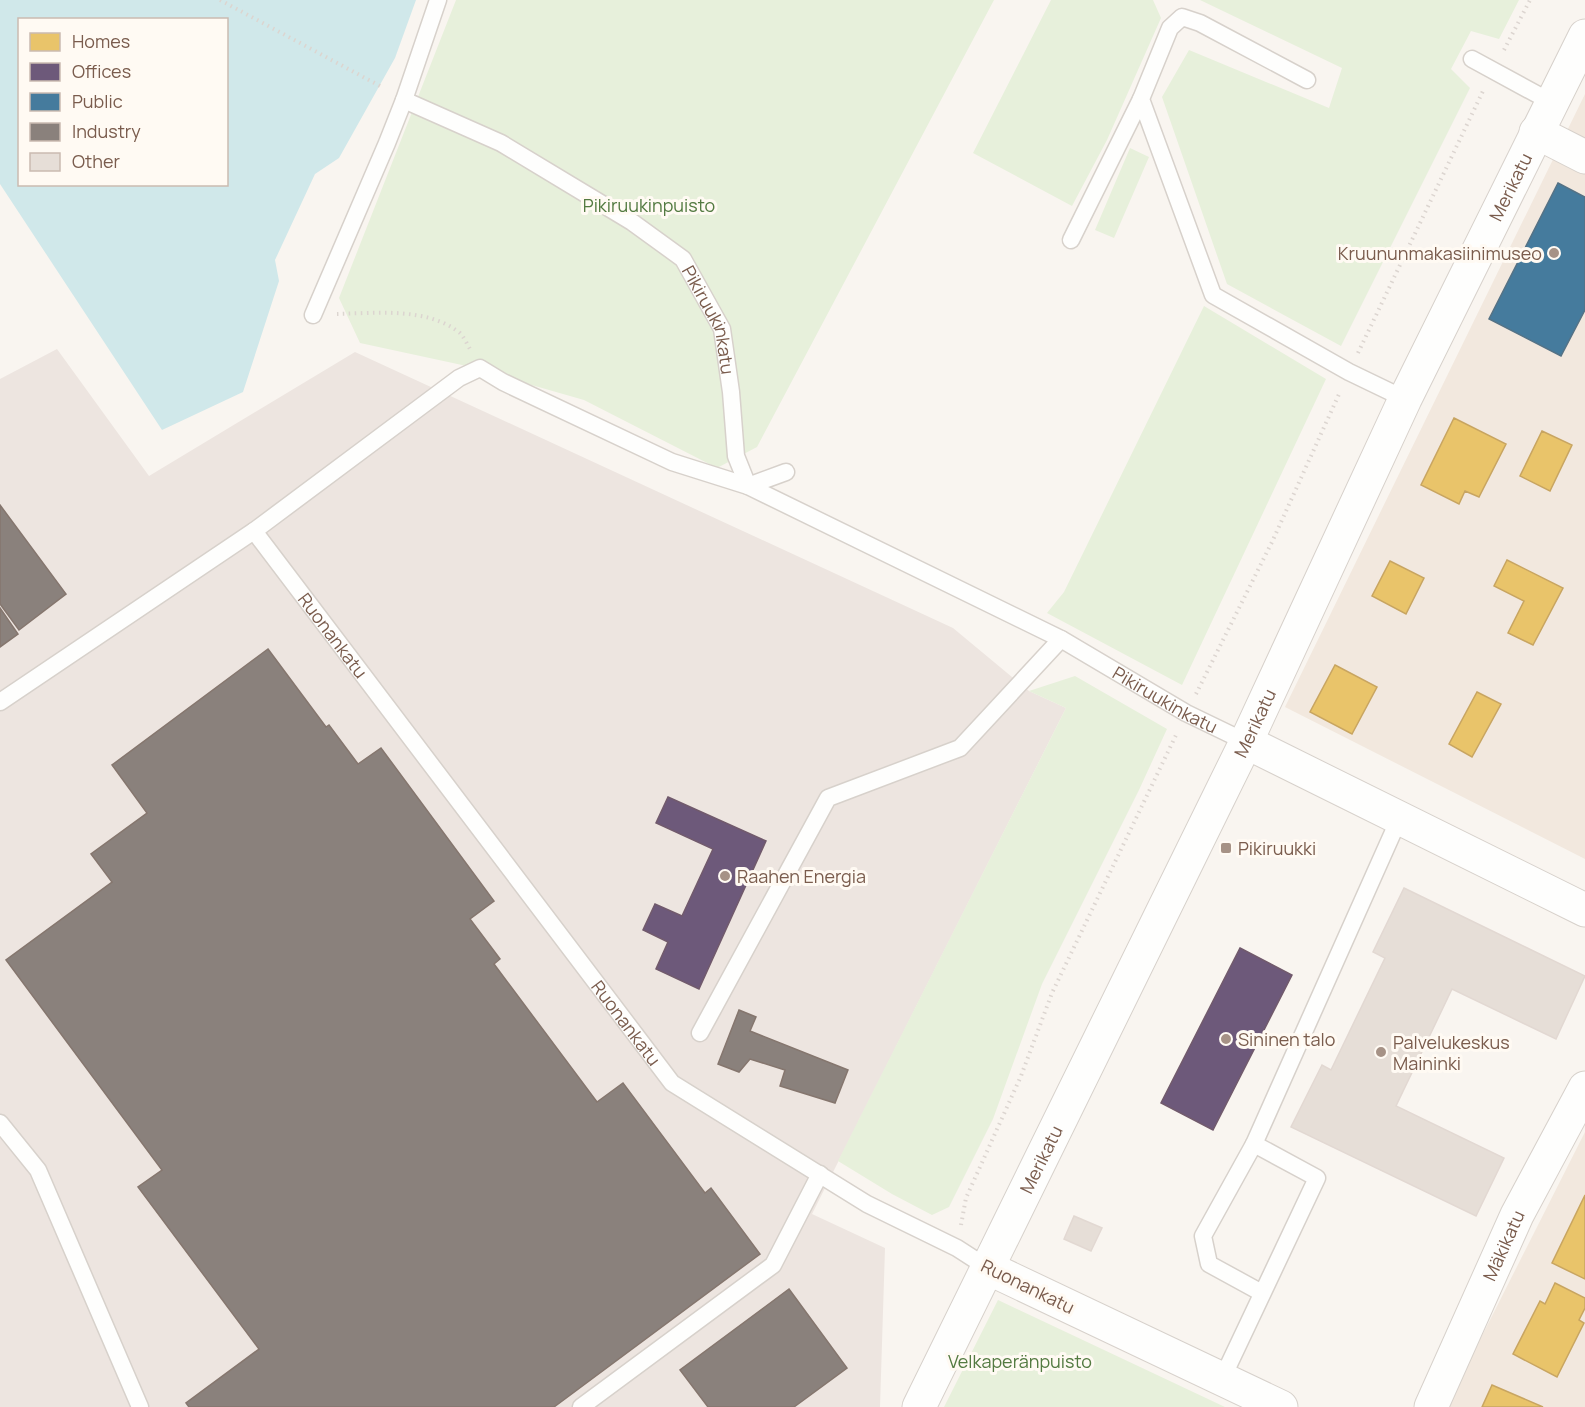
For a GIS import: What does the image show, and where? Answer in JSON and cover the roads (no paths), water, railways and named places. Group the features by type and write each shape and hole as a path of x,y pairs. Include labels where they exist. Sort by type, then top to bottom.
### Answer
{"street":[{"name":"Merikatu","path":"919,1407 1246,742 1405,399 1585,36"},
{"path":"1536,132 1585,157"},
{"name":"Pikiruukinkatu","path":"1246,742 1585,910"},
{"name":"Mäkikatu","path":"1431,1407 1517,1215 1585,1088"},
{"name":"Ruonankatu","path":"988,1268 1281,1407"}],"lane":[{"path":"313,315 387,143 438,0"},
{"path":"1071,240 1141,99 1170,28 1182,17 1200,23 1306,80"},
{"path":"1472,59 1553,103"},
{"path":"1141,99 1179,218 1213,295 1349,372 1405,399"},
{"name":"Pikiruukinkatu","path":"404,100 501,143 632,222 683,260 722,329 731,392 736,456 748,486"},
{"name":"Pikiruukinkatu","path":"254,531 459,378 480,368 503,382 672,462 748,486 1061,639 1186,713 1246,742"},
{"path":"748,486 786,472"},
{"path":"0,702 254,531"},
{"name":"Ruonankatu","path":"254,531 672,1083 867,1204 957,1248 988,1268"},
{"path":"700,1033 828,798 960,747 1061,639"},
{"path":"1262,1293 1209,1264 1203,1236 1254,1144 1399,819"},
{"path":"0,1123 38,1170 140,1407"},
{"path":"1222,1379 1317,1178 1254,1144"},
{"path":"581,1407 773,1265 820,1174"}],"water":[{"path":"0,0 416,0 395,58 339,158 315,174 275,260 279,281 243,392 162,430 0,184"}],"place":[{"name":"Kruununmakasiinimuseo","path":"1554,253"},
{"name":"Pikiruukki","path":"1226,848"},
{"name":"Raahen Energia","path":"725,876"},
{"name":"Sininen talo","path":"1226,1039"},
{"name":"Palvelukeskus Maininki","path":"1381,1052"}],"park label":[{"name":"Pikiruukinpuisto","path":"649,205"},
{"name":"Velkaperänpuisto","path":"1020,1361"}]}
